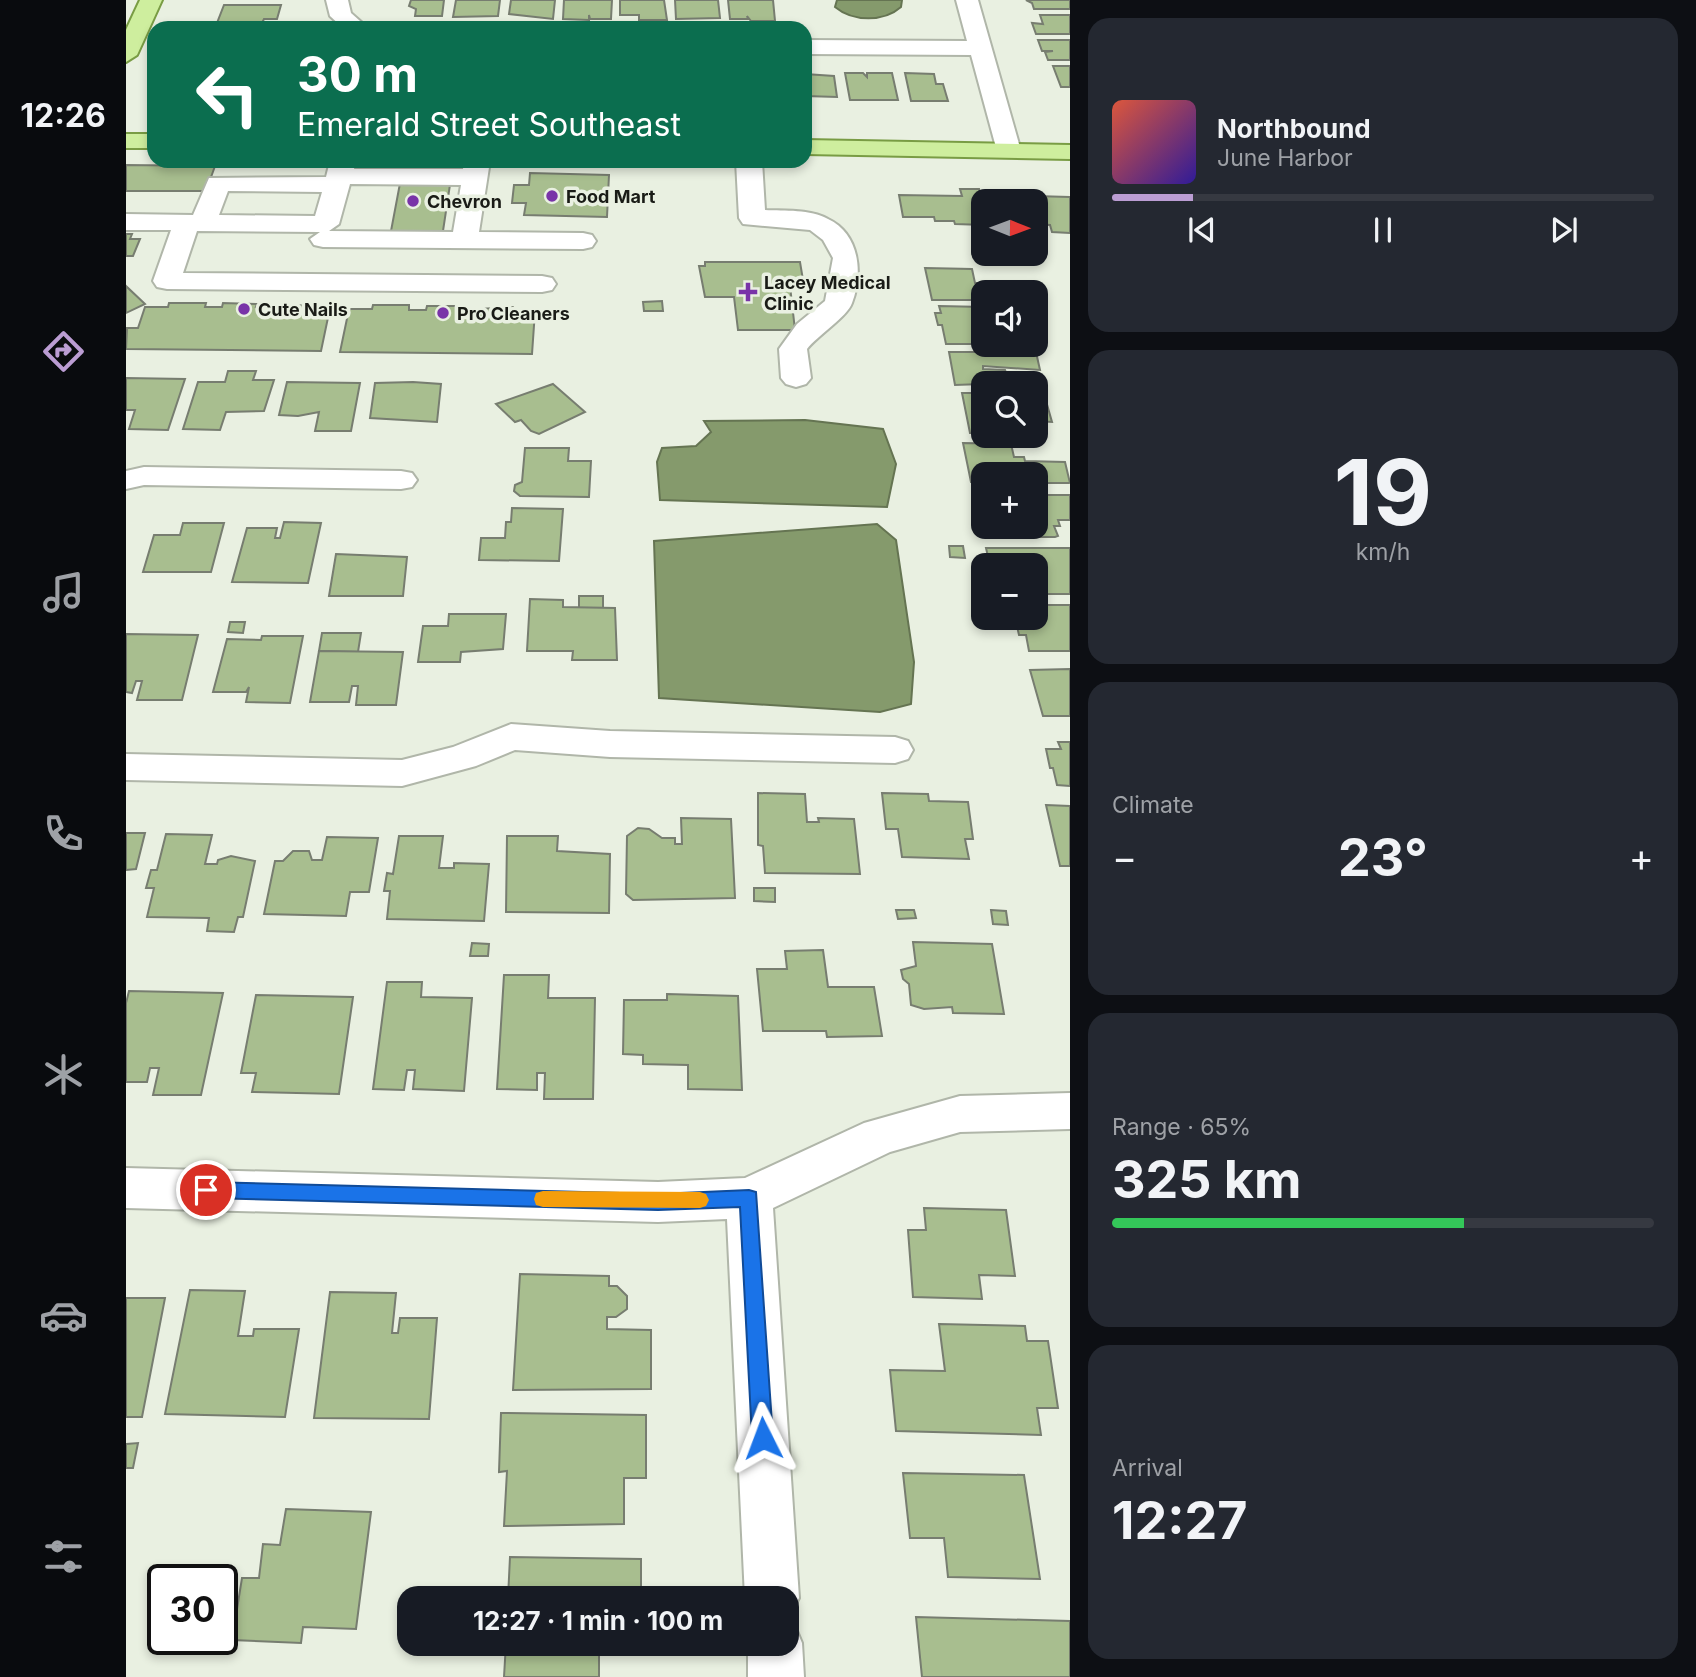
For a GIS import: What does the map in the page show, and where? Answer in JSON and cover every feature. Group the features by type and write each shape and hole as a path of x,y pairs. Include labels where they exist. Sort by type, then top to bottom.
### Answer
{"main road":[{"path":"126,55 151,0"},
{"path":"126,141 147,141"},
{"path":"812,147 1069,152"}],"street":[{"path":"337,0 341,16 348,21"},
{"path":"967,0 1009,151"},
{"path":"812,47 980,48"},
{"path":"749,168 752,218 797,219 819,224 834,236 846,258 838,304 807,330 793,349 796,378"},
{"path":"480,283 474,240 475,169 339,174 218,183 167,281 542,284"},
{"path":"313,282 339,174"},
{"path":"126,222 195,223 474,240 583,241"},
{"path":"126,481 144,476 401,480"},
{"path":"126,767 402,773 463,757 511,737 610,744 895,750"},
{"path":"126,1188 658,1202 749,1198 880,1136 960,1114 1069,1111"},
{"path":"749,1198 771,1586"},
{"path":"775,1656 776,1677"}],"shaded area":[{"path":"837,0 902,0 901,7 894,12 877,18 859,18 835,7"},
{"path":"805,420 883,429 896,464 887,507 660,500 657,462 662,448 696,446 711,432 704,421"},
{"path":"877,524 896,540 914,662 911,704 880,712 659,698 654,541"}],"building":[{"path":"411,0 444,0 442,16 415,16 416,9 409,6"},
{"path":"456,0 500,0 498,16 453,17"},
{"path":"511,0 555,0 553,19 509,14"},
{"path":"564,0 612,0 611,19 590,19 589,15 589,20 563,19"},
{"path":"620,0 664,0 667,20 639,20 639,15 620,15"},
{"path":"675,0 718,0 720,18 676,19"},
{"path":"728,0 773,0 775,21 751,21 747,16 748,19 730,19"},
{"path":"1026,0 1070,0 1070,9 1034,9 1032,3"},
{"path":"224,5 281,5 277,19 218,21"},
{"path":"1040,15 1070,15 1070,34 1036,34 1032,23 1043,24"},
{"path":"1038,40 1070,40 1070,60 1048,60 1045,52 1053,51 1042,51"},
{"path":"1053,66 1070,66 1070,87 1061,87"},
{"path":"845,73 863,73 867,77 867,73 892,73 898,100 850,100"},
{"path":"905,73 934,74 936,84 943,84 948,101 911,101"},
{"path":"812,74 834,76 837,97 812,96"},
{"path":"126,165 147,165 147,168 214,168 206,191 126,191"},
{"path":"530,173 609,175 607,217 524,215 526,203 512,203 514,185 529,185"},
{"path":"401,178 451,178 443,231 391,231"},
{"path":"960,189 971,189 971,225 935,221 934,217 903,217 899,195 962,196"},
{"path":"1048,196 1070,197 1070,233 1052,232"},
{"path":"126,234 132,234 130,239 140,239 133,256 126,256"},
{"name":"Lacey Medical Clinic","path":"705,262 800,262 804,286 790,286 795,330 738,330 734,297 705,297 699,266 705,266"},
{"path":"925,268 972,269 974,280 971,280 971,300 932,300"},
{"path":"126,286 145,304 126,313"},
{"path":"662,301 663,311 644,311 643,302"},
{"path":"169,303 206,303 205,307 222,307 223,303 257,304 256,307 309,305 308,308 330,308 321,351 126,349 127,328 138,328 145,307 168,307"},
{"path":"373,305 409,305 409,310 426,310 427,306 460,306 460,310 513,307 513,311 535,311 532,354 340,352 349,309 372,309"},
{"path":"939,306 971,307 971,344 946,344 942,325 938,325 935,313 941,313"},
{"path":"949,352 971,352 971,357 1037,357 1040,370 983,366 983,369 1005,371 971,371 971,384 955,385"},
{"path":"228,371 256,371 253,380 274,380 264,411 226,412 220,430 183,429 198,382 225,382"},
{"path":"126,378 185,379 168,430 129,429 135,410 126,410"},
{"path":"287,382 360,383 351,431 315,431 319,412 298,416 279,415"},
{"path":"375,383 441,384 437,422 370,418"},
{"path":"553,384 585,412 539,434 531,431 521,420 515,422 496,404"},
{"path":"962,393 971,393 970,433"},
{"path":"963,443 971,443 971,448 1012,448 1014,457 1024,457 1025,461 1065,462 1070,483 1048,483 1048,462 971,462 971,482"},
{"path":"525,448 569,448 568,461 591,461 589,497 520,496 514,491 515,485 522,482"},
{"path":"1048,495 1070,495 1070,520 1058,520 1060,526 1054,526 1058,536 1048,537"},
{"path":"512,508 563,509 559,561 479,560 481,538 505,538 506,522 511,522"},
{"path":"284,522 321,523 308,583 232,582 247,528 277,528 275,538 280,538"},
{"path":"183,523 224,523 211,572 143,572 154,535 180,535"},
{"path":"949,546 963,546 965,558 950,557"},
{"path":"986,548 1070,548 1070,594 1048,594 1048,553 987,553"},
{"path":"336,554 407,557 403,596 329,596"},
{"path":"579,596 603,596 603,608 579,608"},
{"path":"530,599 563,600 563,607 615,608 617,660 572,660 573,651 527,651"},
{"path":"1048,605 1070,605 1070,651 1029,651 1026,635 1019,635 1018,630 1048,630"},
{"path":"449,614 506,614 503,649 461,652 460,662 418,662 423,626 448,626"},
{"path":"230,622 245,622 243,633 228,632"},
{"path":"322,633 361,633 358,652 319,651"},
{"path":"126,634 198,635 182,700 137,700 142,681 136,681 132,693 126,692"},
{"path":"262,636 303,636 290,703 246,702 249,687 246,692 213,692 227,639 261,640"},
{"path":"319,651 403,652 396,705 356,705 358,686 352,686 349,702 310,702"},
{"path":"1070,669 1070,716 1043,716 1030,670"},
{"path":"1058,742 1070,742 1070,786 1057,785 1053,768 1050,768 1046,749 1061,749"},
{"path":"758,793 805,794 807,822 819,822 818,818 854,819 860,874 765,873 763,846 758,845"},
{"path":"882,793 928,794 929,801 968,802 973,839 965,839 969,859 902,857 898,829 886,829"},
{"path":"1046,805 1070,806 1070,866 1060,866"},
{"path":"681,818 731,819 735,898 633,900 626,894 627,836 638,828 649,829 662,838 675,838 675,844 682,844"},
{"path":"126,833 145,833 136,869 126,870"},
{"path":"166,834 212,835 205,864 217,864 218,860 231,856 255,861 243,917 238,917 234,932 207,931 209,918 147,917 154,888 146,888 151,870 157,870"},
{"path":"399,836 443,836 439,868 454,868 454,863 489,864 484,921 387,919 390,891 384,891 387,873 393,874"},
{"path":"507,836 558,836 557,851 610,854 609,913 506,912"},
{"path":"327,837 378,838 369,892 350,892 346,916 264,914 275,861 283,861 293,851 309,851 312,860 322,860"},
{"path":"754,888 775,888 775,902 754,901"},
{"path":"896,910 914,910 916,918 898,919"},
{"path":"991,910 1006,911 1008,925 993,924"},
{"path":"913,942 992,944 1004,1014 953,1013 952,1007 924,1009 911,1005 909,984 903,979 901,970 916,966"},
{"path":"472,943 489,944 488,956 470,956"},
{"path":"823,950 828,987 874,987 882,1036 827,1037 826,1031 763,1031 757,969 787,969 785,951"},
{"path":"504,975 549,975 548,998 595,998 593,1099 544,1099 545,1073 537,1073 537,1090 497,1089"},
{"path":"387,982 422,982 421,997 472,998 464,1091 413,1089 415,1070 407,1070 404,1090 373,1089"},
{"path":"129,991 223,993 201,1095 153,1095 159,1068 150,1068 147,1082 126,1082 126,1003"},
{"path":"667,994 738,996 742,1090 688,1089 688,1065 643,1064 643,1055 623,1054 624,1000 667,1000"},
{"path":"256,995 353,997 339,1094 252,1092 256,1073 241,1073"},
{"path":"924,1208 1006,1210 1015,1276 979,1275 982,1299 913,1297 908,1230 926,1230"},
{"path":"520,1274 609,1276 609,1286 617,1286 627,1296 627,1309 616,1317 607,1317 607,1329 651,1330 651,1389 513,1390"},
{"path":"190,1290 245,1291 238,1336 253,1336 254,1329 299,1329 285,1417 165,1414"},
{"path":"330,1292 396,1293 392,1333 398,1333 400,1318 437,1318 429,1419 314,1418"},
{"path":"126,1298 165,1298 142,1417 126,1417"},
{"path":"939,1324 1025,1326 1027,1341 1048,1341 1058,1408 1037,1408 1041,1435 896,1431 890,1370 945,1371"},
{"path":"501,1413 646,1415 646,1478 624,1478 624,1524 504,1526 507,1471 499,1472"},
{"path":"138,1443 133,1468 126,1468 126,1444"},
{"path":"903,1473 1024,1475 1040,1579 948,1577 944,1538 910,1538"},
{"path":"286,1509 371,1512 356,1629 303,1627 301,1643 238,1640 238,1603 242,1578 259,1578 263,1544 280,1545"},
{"path":"510,1557 641,1559 641,1586 509,1586"},
{"path":"916,1617 1070,1621 1070,1677 922,1677"},
{"path":"505,1656 599,1656 599,1677 504,1677"}],"slow traffic":[{"path":"543,1199 658,1202 700,1200"}],"place":[{"name":"Food Mart","path":"552,196"},
{"name":"Chevron","path":"413,201"},
{"name":"Lacey Medical Clinic","path":"748,292"},
{"name":"Cute Nails","path":"244,309"},
{"name":"Pro Cleaners","path":"443,313"}],"route":[{"path":"206,1190 658,1202 749,1198 763,1438"}]}
